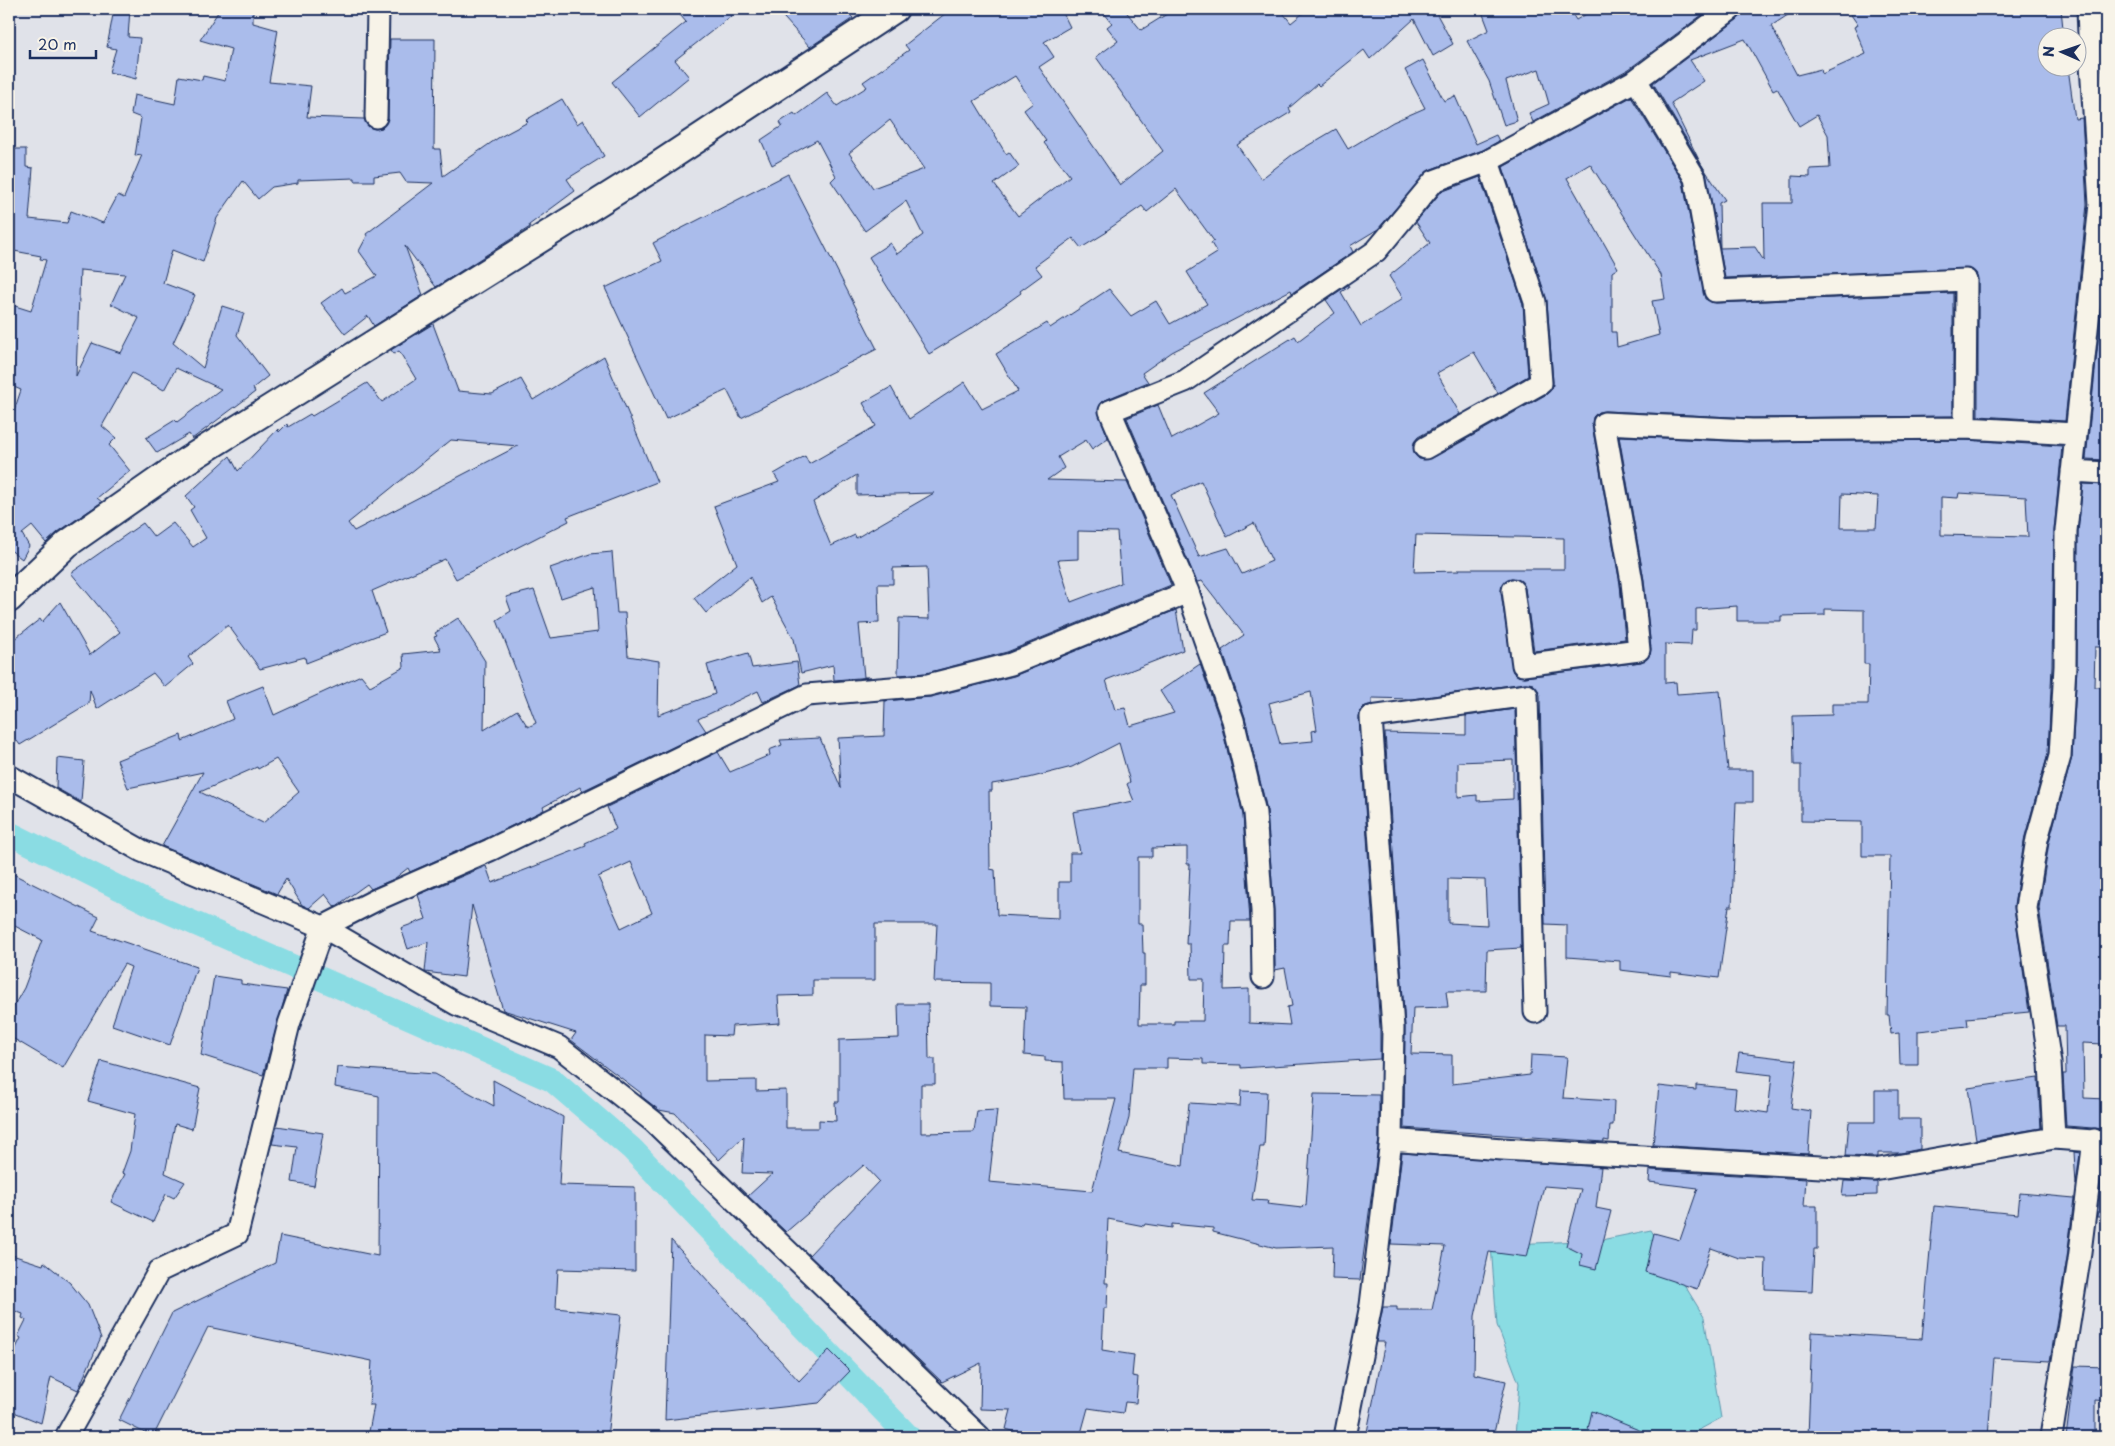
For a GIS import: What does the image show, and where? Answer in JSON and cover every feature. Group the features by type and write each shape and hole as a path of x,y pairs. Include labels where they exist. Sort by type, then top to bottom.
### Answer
{"street":[{"path":"376,117 378,9"},
{"path":"9,599 68,544 186,461 654,167 895,9"},
{"path":"1263,977 1262,911 1255,813 1233,720 1188,592 1110,411 1185,381 1376,251 1434,181 1488,161 1636,80 1731,9"},
{"path":"2054,1138 2050,1063 2026,908 2037,839 2060,756 2065,666 2066,532 2074,434 2088,333 2100,204 2097,34 2088,9"},
{"path":"1636,80 1695,178 1715,291 1966,280 1965,428"},
{"path":"1425,448 1540,383 1535,302 1488,161"},
{"path":"1513,590 1522,665 1639,650 1632,582 1604,423 1752,430 1965,428 2074,434"},
{"path":"2072,471 2106,473"},
{"path":"66,1437 159,1271 237,1234 289,1024 323,927 376,900 498,845 807,695 928,685 1011,664 1188,592"},
{"path":"1345,1437 1371,1305 1391,1140 1394,1028 1372,717 1527,696 1535,1012"},
{"path":"9,776 142,851 323,927 456,1004 559,1047 587,1067 654,1122 980,1437"},
{"path":"1391,1140 1502,1149 1874,1170 2054,1138 2100,1141 2050,1437"}],"water":[{"path":"1651,1230 1704,1317 1721,1418 1686,1437 1515,1437 1519,1383 1497,1325 1491,1245 1601,1240"}],"building":[{"path":"114,9 130,9 128,37 140,38 136,79 109,72 116,49 107,47"},
{"path":"220,9 253,9 253,23 278,30 269,82 311,86 307,117 364,119 369,127 375,129 382,128 388,118 390,39 435,39 434,149 440,149 443,176 498,138 528,122 526,120 562,99 577,124 583,120 604,156 567,179 575,191 529,225 530,227 436,287 405,246 423,295 374,326 368,316 345,334 321,303 342,288 345,293 377,276 359,251 367,236 366,234 433,183 406,182 400,173 374,176 374,181 355,181 355,178 298,180 298,183 272,187 258,199 243,181 217,218 203,262 172,250 163,283 195,295 173,343 203,368 222,306 244,313 237,335 268,376 253,388 255,392 192,439 189,434 157,453 146,438 175,420 177,422 221,389 176,368 164,390 132,373 102,426 116,438 109,445 130,471 97,498 102,502 58,532 46,543 32,526 22,534 29,546 22,559 9,549 9,426 21,390 9,385 9,315 12,305 31,311 46,260 40,259 41,256 9,250 9,149 26,149 26,167 33,168 29,219 67,223 71,211 103,223 118,195 124,198 142,155 135,156 141,118 131,114 134,95 175,104 179,76 202,80 203,76 225,81 231,49 200,40","holes":["80,270 125,274 111,304 139,318 121,353 92,343 76,376"]},
{"path":"675,9 740,9 675,60 689,77 640,117 612,82 686,22"},
{"path":"776,9 845,9 853,18 810,47"},
{"path":"951,9 1061,9 1070,27 1044,42 1054,57 1039,67 1120,185 1163,151 1096,57 1118,41 1107,27 1112,23 1101,9 1124,9 1141,30 1175,9 1280,9 1291,23 1308,9 1434,9 1453,44 1433,56 1414,19 1370,59 1364,50 1319,86 1317,84 1289,108 1291,112 1237,145 1261,179 1292,155 1336,129 1348,149 1393,122 1425,108 1405,70 1423,60 1444,101 1455,96 1476,144 1496,135 1499,141 1483,150 1429,170 1378,229 1350,246 1353,252 1292,293 1291,290 1172,352 1142,373 1148,382 1105,400 1098,410 1108,438 1092,449 1086,440 1058,457 1064,468 1047,480 1127,482 1171,585 1007,652 926,673 898,675 899,618 929,619 927,567 893,568 893,584 878,584 879,623 859,624 864,677 871,677 834,680 833,665 801,673 794,639 771,597 762,603 750,577 706,613 694,598 737,564 714,506 779,482 774,474 805,456 809,464 876,426 863,403 891,387 909,419 965,382 982,409 1018,391 996,354 1047,323 1050,328 1109,289 1131,316 1156,301 1170,324 1207,304 1187,272 1217,253 1211,243 1214,241 1176,189 1147,212 1142,206 1107,232 1081,248 1073,238 1035,266 1042,275 1020,291 1021,293 972,328 929,354 869,257 890,243 897,254 923,235 906,201 865,231 831,181 836,176 817,140 772,165 761,140 782,126 780,122 794,113 796,116 827,93 837,106 867,87 863,82 909,50 905,45","holes":["1015,76 1033,103 1024,110 1046,141 1044,143 1070,176 1018,216 994,184 1019,166 1009,152 1006,154 974,101","890,120 924,169 873,188 849,153","857,475 857,495 934,493 856,538 855,535 831,546 813,502","1078,531 1117,532 1121,583 1071,602 1058,560 1078,559"]},
{"path":"1481,9 1569,9 1576,20 1595,9 1710,9 1629,69 1533,122 1529,113 1549,104 1539,69 1506,81 1517,121 1504,125 1489,81 1467,41 1489,30"},
{"path":"1743,9 1797,9 1771,26 1797,75 1821,69 1822,74 1866,54 1854,27 1858,25 1847,9 2061,9 2063,28 2038,28 2038,78 2069,78 2075,119 2082,118 2087,204 2065,421 1978,416 1978,280 1976,273 1971,269 1725,278 1706,172 1703,167 1725,200 1719,203 1720,248 1755,247 1764,261 1763,203 1792,203 1792,176 1810,177 1810,169 1830,168 1828,135 1817,115 1799,126 1777,88 1773,90 1745,39 1690,60 1704,81 1671,103 1700,162 1653,83 1738,19"},
{"path":"2102,47 2106,47 2106,107"},
{"path":"1631,97 1683,182 1705,299 1716,303 1953,293 1953,416 1752,418 1598,412 1593,417 1592,425 1620,584 1625,639 1534,651 1525,588 1518,579 1511,578 1502,585 1501,592 1513,672 1518,676 1525,677 1641,662 1650,655 1644,580 1619,436 1751,442 1965,440 2062,446 2054,531 2052,666 2048,754 2025,836 2014,906 2029,1012 1967,1018 1968,1026 1918,1031 1918,1065 1900,1065 1899,1033 1891,1034 1889,1015 1887,1015 1890,856 1862,856 1862,822 1801,821 1801,765 1794,765 1793,716 1832,715 1832,704 1868,704 1869,664 1864,664 1864,610 1825,609 1825,615 1781,616 1781,621 1737,621 1737,606 1696,609 1696,630 1692,630 1691,645 1665,644 1665,683 1676,682 1677,694 1720,691 1728,770 1753,770 1753,802 1736,802 1732,906 1729,906 1719,978 1671,972 1671,976 1620,970 1620,961 1567,957 1567,925 1545,924 1540,695 1533,684 1525,683 1412,699 1372,698 1372,704 1363,707 1359,718 1380,1028 1380,1059 1241,1068 1241,1065 1203,1064 1203,1059 1167,1058 1167,1068 1133,1068 1129,1118 1119,1153 1183,1166 1189,1103 1240,1106 1241,1091 1267,1092 1264,1147 1260,1147 1252,1200 1268,1201 1267,1204 1302,1208 1303,1205 1306,1206 1314,1094 1379,1095 1379,1139 1360,1280 1332,1279 1333,1246 1276,1248 1213,1232 1213,1228 1172,1224 1172,1228 1145,1224 1144,1226 1108,1219 1105,1283 1108,1283 1107,1308 1104,1308 1102,1350 1134,1355 1132,1376 1138,1377 1136,1403 1125,1402 1123,1413 1088,1408 1080,1437 1032,1437 1006,1429 1011,1410 980,1409 981,1363 942,1382 809,1255 879,1181 864,1165 786,1232 748,1196 772,1174 742,1173 744,1136 719,1160 675,1113 659,1110 641,1096 641,1093 571,1040 576,1033 503,1010 472,905 464,977 425,972 428,942 408,949 401,928 426,919 418,895 486,866 492,883 586,846 585,843 616,829 607,807 718,752 730,772 770,755 769,750 782,745 780,740 820,738 841,788 838,738 884,736 885,701 931,697 1014,676 1176,610 1183,650 1106,680 1115,710 1125,708 1130,726 1174,713 1160,691 1200,664 1221,724 1243,815 1250,921 1231,921 1230,946 1225,946 1224,990 1249,989 1249,1023 1290,1025 1287,1007 1292,1006 1285,968 1275,970 1274,910 1267,810 1245,717 1222,650 1244,635 1202,581 1197,582 1127,418 1158,405 1172,439 1219,413 1204,393 1295,336 1298,341 1335,313 1326,300 1348,285 1349,287 1341,292 1361,326 1403,298 1389,276 1430,243 1416,222 1441,192 1480,177 1523,304 1528,376 1498,393 1474,352 1437,373 1460,414 1418,437 1414,442 1414,454 1419,459 1431,459 1547,394 1552,389 1553,382 1547,301 1503,167","holes":["1590,164 1661,275 1665,299 1652,301 1659,335 1617,347 1616,332 1612,332 1612,272 1618,268 1567,178","1201,481 1227,537 1254,523 1272,561 1242,574 1228,548 1199,557 1171,495","1959,493 2026,497 2028,537 1941,535 1941,497 1958,498","1842,494 1878,496 1876,528 1841,528","1416,535 1564,538 1564,569 1459,569 1459,571 1414,572","1311,692 1317,730 1312,731 1313,741 1280,744 1269,703","1119,743 1130,782 1127,784 1134,801 1073,812 1080,853 1070,853 1070,882 1059,882 1059,918 997,915 995,870 990,869 989,791 992,791 992,784 1029,778 1072,767","1187,847 1187,864 1190,864 1186,944 1190,944 1191,979 1204,979 1203,1021 1174,1021 1174,1024 1139,1024 1140,985 1145,985 1145,953 1143,953 1142,924 1138,924 1138,857 1152,857 1152,848","631,862 652,913 621,928 598,877","875,924 937,924 934,982 990,983 990,1006 1026,1007 1024,1055 1045,1057 1045,1061 1063,1062 1064,1099 1116,1099 1092,1191 989,1182 997,1110 977,1111 974,1132 921,1133 921,1084 935,1084 935,1059 929,1059 928,1004 898,1004 899,1038 839,1040 839,1102 835,1102 836,1121 819,1120 819,1128 786,1128 786,1090 756,1091 756,1080 705,1081 705,1035 731,1036 732,1026 780,1023 778,996 813,995 813,980 875,980"]},
{"path":"788,174 877,349 741,418 727,390 666,419 605,288 662,261 653,243"},
{"path":"2106,265 2106,420 2102,420 2101,453 2106,453 2106,460 2086,459"},
{"path":"433,324 458,391 492,394 521,379 533,400 604,356 657,482 567,517 569,521 456,579 445,559 372,591 386,632 306,663 305,657 260,669 228,625 188,657 193,664 165,687 153,673 97,709 90,690 89,703 20,745 17,741 9,746 9,643 40,619 42,622 60,602 90,655 120,632 71,573 143,523 154,537 173,523 193,547 206,538 190,510 194,507 186,496 230,456 238,471 278,429 279,432 287,424 288,427 310,414 312,416 367,383 382,402 416,379 399,351 394,354 391,350","holes":["451,440 518,446 354,531 348,523"]},
{"path":"2083,484 2106,485 2106,647 2095,647 2094,687 2106,687 2106,889 2104,889 2102,925 2106,924 2106,981 2103,981 2103,1044 2083,1043 2084,1098 2106,1099 2106,1129 2066,1126 2063,1074 2066,1074 2065,1026 2057,1026 2039,908 2049,842 2072,757 2077,667 2078,532"},
{"path":"612,552 617,613 625,613 628,656 659,661 658,715 715,694 707,665 748,653 752,668 797,662 800,685 763,702 758,691 698,719 706,731 582,791 580,787 543,807 544,810 485,839 410,872 408,868 394,879 371,889 367,884 335,907 325,894 309,908 302,905 286,879 277,894 162,846 203,772 128,788 117,760 181,735 182,741 233,719 226,701 263,686 274,715 361,675 370,686 404,667 403,654 441,650 434,637 437,636 435,633 458,618 485,661 484,730 517,710 528,727 536,723 497,620 511,611 506,597 534,590 551,638 598,632 595,587 561,598 550,568 590,554","holes":["276,759 299,792 263,823 200,792 257,767 258,769"]},
{"path":"1515,709 1521,948 1487,950 1486,991 1446,991 1448,1007 1413,1008 1411,1054 1452,1055 1452,1084 1530,1075 1531,1055 1567,1057 1563,1098 1614,1101 1613,1125 1610,1125 1609,1141 1404,1128 1405,1027 1385,733 1466,735 1466,716","holes":["1513,760 1513,799 1477,801 1477,795 1458,797 1458,762","1448,879 1485,880 1487,925 1448,923"]},
{"path":"57,758 84,761 81,802 56,788"},
{"path":"9,872 99,917 92,931 197,967 170,1045 112,1025 131,967 124,964 63,1068 9,1036 9,1014 24,988 42,940 9,923"},
{"path":"214,976 241,980 241,984 287,990 263,1075 201,1055"},
{"path":"1739,1053 1797,1060 1791,1108 1811,1111 1808,1154 1653,1145 1659,1086 1696,1090 1696,1085 1736,1089 1734,1108 1768,1113 1772,1075 1736,1071"},
{"path":"101,1061 200,1088 192,1129 175,1124 165,1173 185,1182 174,1198 166,1194 153,1222 111,1202 125,1174 122,1173 130,1151 135,1114 88,1101"},
{"path":"337,1067 435,1074 494,1106 493,1080 563,1117 559,1185 635,1187 635,1271 558,1269 556,1308 621,1315 607,1437 368,1437 374,1405 369,1405 372,1361 208,1327 153,1437 119,1420 172,1313 275,1263 280,1236 378,1256 379,1096 335,1087"},
{"path":"2038,1078 2041,1128 1976,1139 1968,1088"},
{"path":"1875,1090 1898,1090 1898,1119 1920,1119 1920,1149 1901,1153 1878,1153 1878,1157 1846,1156 1849,1122 1875,1122"},
{"path":"277,1126 323,1133 314,1186 292,1182 297,1147 272,1144"},
{"path":"2074,1152 2080,1153 2076,1185"},
{"path":"1402,1153 1601,1167 1596,1208 1611,1211 1596,1269 1580,1265 1582,1254 1566,1246 1581,1189 1544,1186 1527,1257 1489,1252 1475,1316 1474,1374 1506,1381 1493,1437 1366,1437 1385,1342 1376,1342 1383,1307 1397,1307 1397,1310 1432,1310 1445,1246 1391,1244"},
{"path":"2105,1154 2106,1217 2097,1217"},
{"path":"1650,1170 1806,1179 1804,1206 1817,1206 1817,1249 1814,1249 1812,1291 1765,1289 1766,1259 1739,1258 1711,1248 1697,1289 1645,1272 1654,1233 1680,1240 1698,1188 1649,1182"},
{"path":"1844,1181 1877,1182 1877,1195 1842,1196"},
{"path":"2020,1193 2074,1198 2067,1258 2050,1361 1994,1358 1988,1437 1808,1437 1812,1332 1922,1339 1934,1206 2018,1214"},
{"path":"671,1240 799,1381 829,1350 850,1371 819,1403 665,1420"},
{"path":"9,1254 43,1265 44,1262 70,1283 88,1305 101,1338 78,1390 51,1377 41,1423 9,1410 9,1362 21,1338 18,1336 26,1320 22,1318 23,1314 9,1309"},
{"path":"2075,1366 2106,1367 2106,1401 2095,1400 2095,1437 2066,1437"},
{"path":"1592,1411 1656,1437 1606,1437 1588,1429"}],"waterway":[{"path":"9,833 155,906 552,1080 632,1149 909,1437"}]}
